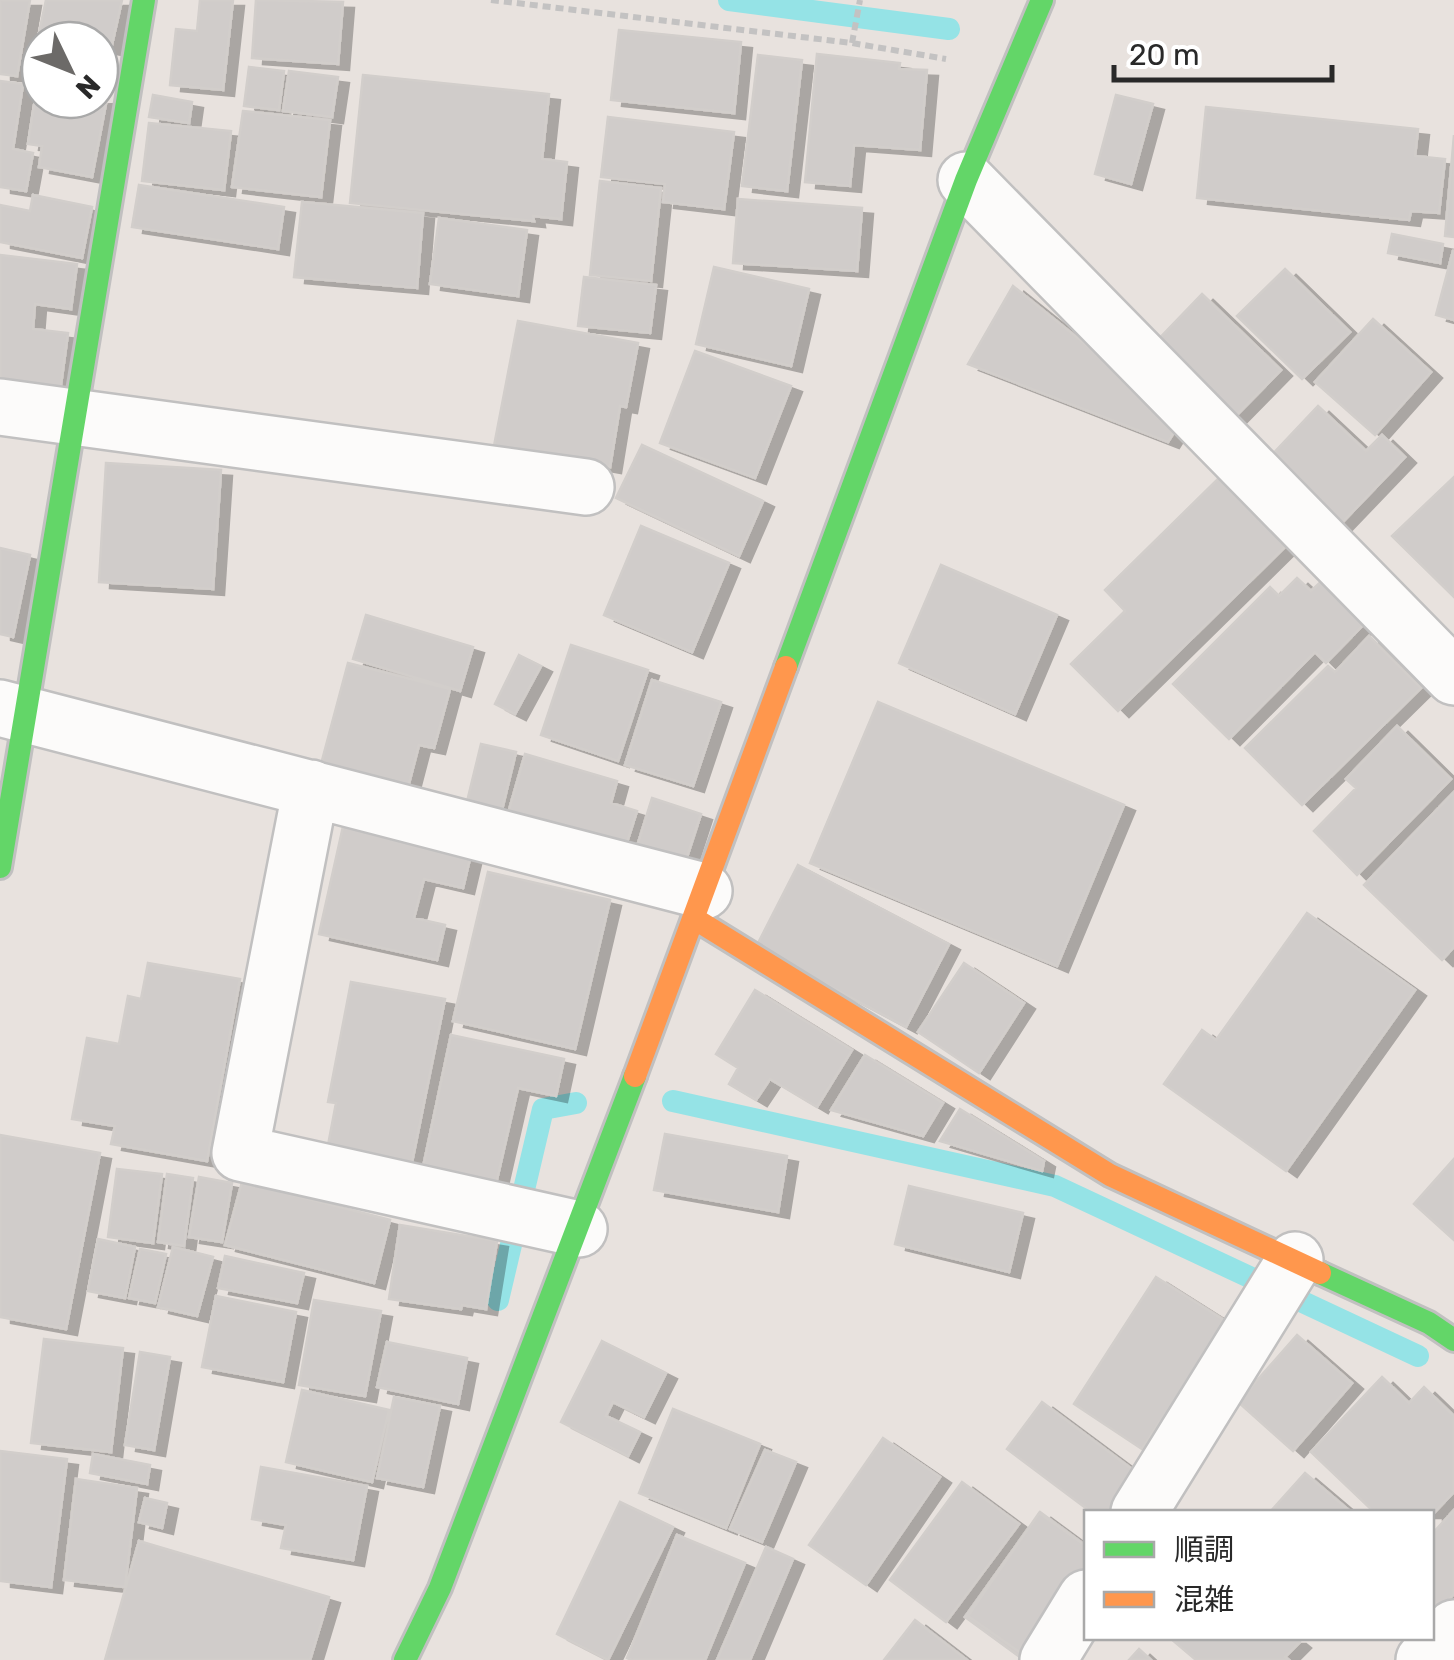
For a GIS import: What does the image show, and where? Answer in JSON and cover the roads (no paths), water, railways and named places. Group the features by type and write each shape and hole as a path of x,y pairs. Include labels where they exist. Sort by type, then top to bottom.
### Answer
{"street":[{"path":"0,868 12,712 74,420 144,0"},
{"path":"405,1660 440,1588 539,1220 700,905 966,180 1042,0"},
{"path":"966,180 1454,677"},
{"path":"0,407 586,487"},
{"path":"12,712 312,788 700,905 1110,1175 1282,1280 1430,1323 1454,1340"},
{"path":"312,788 240,1154 539,1220"},
{"path":"1140,1510 1282,1280"},
{"path":"1048,1660 1084,1601"},
{"path":"1424,1660 1454,1628"}],"waterway":[{"path":"729,0 949,29"},
{"path":"673,1101 1055,1186 1418,1356"},
{"path":"498,1300 543,1109 576,1103"}]}
